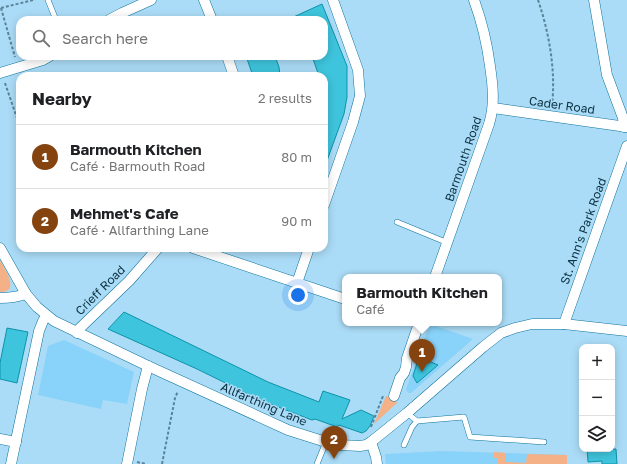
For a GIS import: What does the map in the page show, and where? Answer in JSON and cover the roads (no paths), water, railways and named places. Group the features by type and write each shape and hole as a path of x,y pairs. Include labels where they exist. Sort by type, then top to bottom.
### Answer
{"street":[{"path":"116,16 151,0"},
{"path":"204,0 210,16"},
{"path":"328,194 353,122 360,96 358,70 333,0"},
{"name":"Barmouth Road","path":"436,274 489,124 493,108 493,87 488,45 475,0"},
{"path":"594,0 607,75 625,127"},
{"path":"0,73 43,60"},
{"path":"228,60 233,72"},
{"name":"Cader Road","path":"493,108 625,127"},
{"name":"St. Ann's Park Road","path":"564,324 627,146"},
{"name":"Allfarthing Lane","path":"0,248 26,294 46,316 54,321 288,430 340,445 360,446 371,442 501,333 532,324 564,324 627,331"},
{"name":"Crieff Road","path":"77,332 129,281 154,252"},
{"path":"205,252 342,298"},
{"path":"297,283 308,252"},
{"path":"0,298 14,298 26,294"},
{"path":"11,464 39,332 46,316"},
{"path":"390,393 404,374 416,326"},
{"path":"127,464 148,366"},
{"path":"0,439 16,442"},
{"path":"371,442 377,464"}],"lane":[{"path":"48,0 54,16"},
{"path":"397,222 448,243"},
{"path":"407,413 417,422"},
{"path":"404,445 412,427 417,422 464,417 470,437 544,442"},
{"path":"317,464 326,442"}],"place":[{"name":"Barmouth Kitchen","path":"422,372"},
{"name":"Mehmet's Cafe","path":"334,459"}]}
